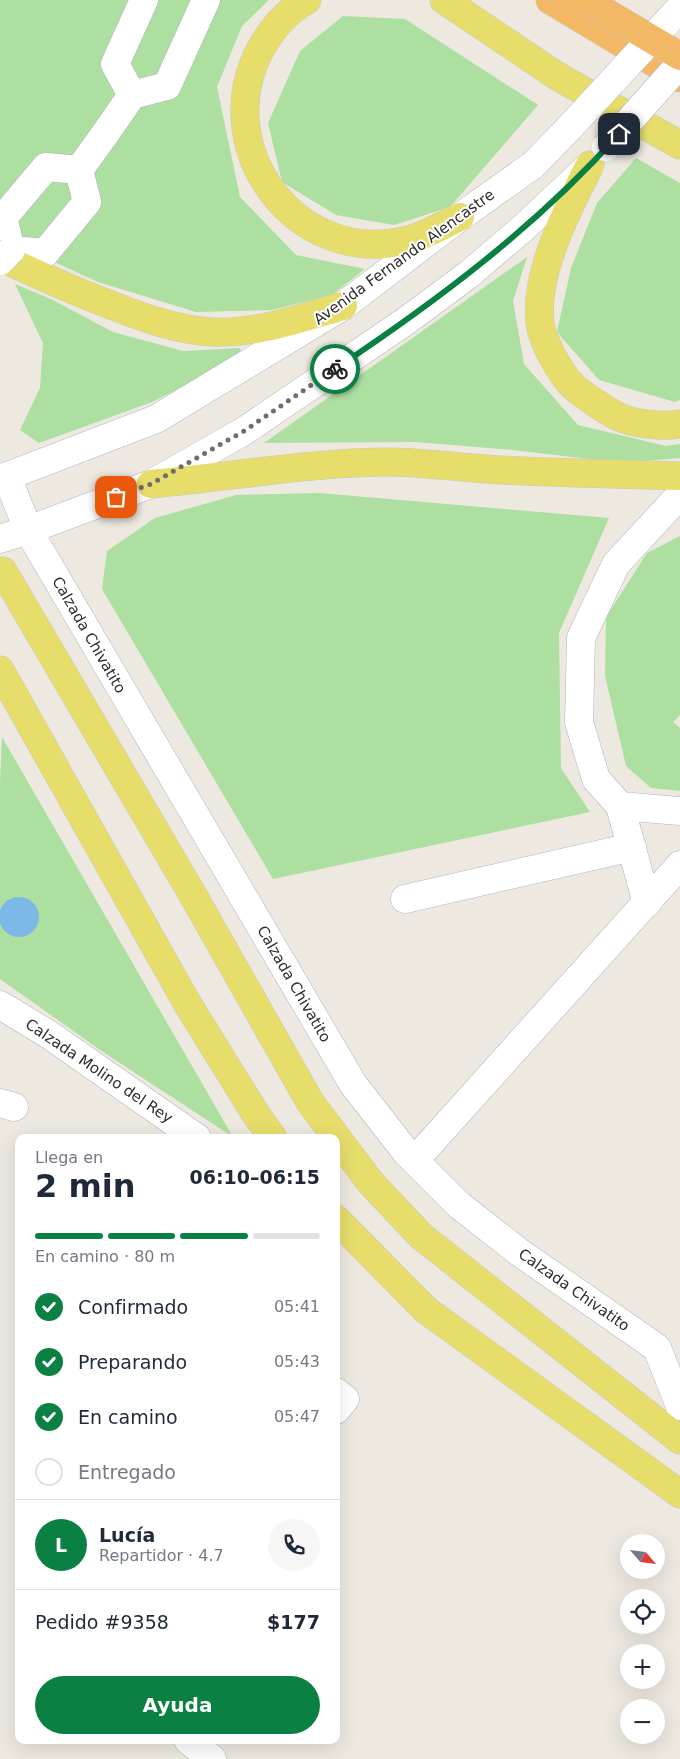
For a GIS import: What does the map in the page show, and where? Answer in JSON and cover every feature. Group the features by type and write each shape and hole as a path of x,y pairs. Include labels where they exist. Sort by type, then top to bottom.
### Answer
{"highway":[{"path":"550,0 680,78"},
{"path":"585,0 680,56"}],"main road":[{"path":"307,0 298,5 280,22 265,41 254,63 246,90 244,118 248,142 262,178 276,198 292,214 312,228 334,238 357,243 404,241 460,217"},
{"path":"444,0 557,76 680,145"},
{"path":"598,156 566,214 545,275 540,299 540,324 558,366 572,386 618,417 640,423 668,426 680,424"},
{"path":"4,256 76,292 170,326 212,332 276,326 343,306"},
{"path":"151,484 225,477 290,467 384,462 437,464 502,470 680,476"},
{"path":"3,571 194,897 310,1102 334,1134"},
{"path":"0,670 188,1003 257,1116 270,1134"},
{"path":"340,1142 371,1184 421,1236 680,1440"},
{"path":"340,1223 426,1310 680,1494"}],"street":[{"path":"132,95 115,64 144,0"},
{"path":"78,170 132,95 167,86 206,0"},
{"name":"Avenida Fernando Alencastre","path":"4,478 156,419 343,306 533,164 571,126 680,8"},
{"path":"0,539 151,484 244,431 406,322 508,241 598,156 680,64"},
{"path":"46,167 78,170 87,202 44,253 4,256 4,218 46,167"},
{"name":"Calzada Chivatito","path":"4,478 28,530 353,1084 406,1152 459,1205 519,1252 656,1348 680,1406"},
{"path":"647,903 620,806 596,779 579,722 580,638 616,564 680,495"},
{"path":"620,806 680,811"},
{"path":"405,899 632,847"},
{"path":"415,1160 680,865"},
{"name":"Calzada Molino del Rey","path":"0,1005 48,1034 191,1134"},
{"path":"340,1235 374,1258"},
{"path":"340,1395 345,1399 340,1405"},
{"path":"193,1744 212,1759"}],"green space":[{"path":"0,0 269,0 242,26 217,87 240,197 296,255 365,269 332,295 272,310 196,312 98,282 0,237"},
{"path":"343,16 405,19 538,105 450,207 394,225 336,215 282,182 268,123 300,51"},
{"path":"636,158 680,183 680,400 675,402 599,380 557,332 571,268 597,203"},
{"path":"527,257 513,301 524,364 578,425 666,446 680,444 680,458 622,463 513,450 416,442 264,443"},
{"path":"15,284 51,299 113,332 183,351 240,348 242,357 152,402 39,443 20,430 40,388 43,343"},
{"path":"320,493 609,518 559,633 561,768 590,812 273,879 102,589 107,551 155,518 236,495"},
{"path":"680,536 680,715 673,722 680,728 680,791 651,788 626,766 605,676 606,617 647,553"},
{"path":"2,737 231,1134 228,1134 103,1052 0,979 0,783"}],"water":[{"path":"23,897 30,900 36,906 39,917 38,925 30,934 23,937 15,937 8,934 0,925 -1,913 2,906 11,898"}],"way so far":[{"path":"116,497 151,484 244,431 335,369"}],"route":[{"path":"335,369 406,322 468,274 522,229 590,165 619,134"}]}
